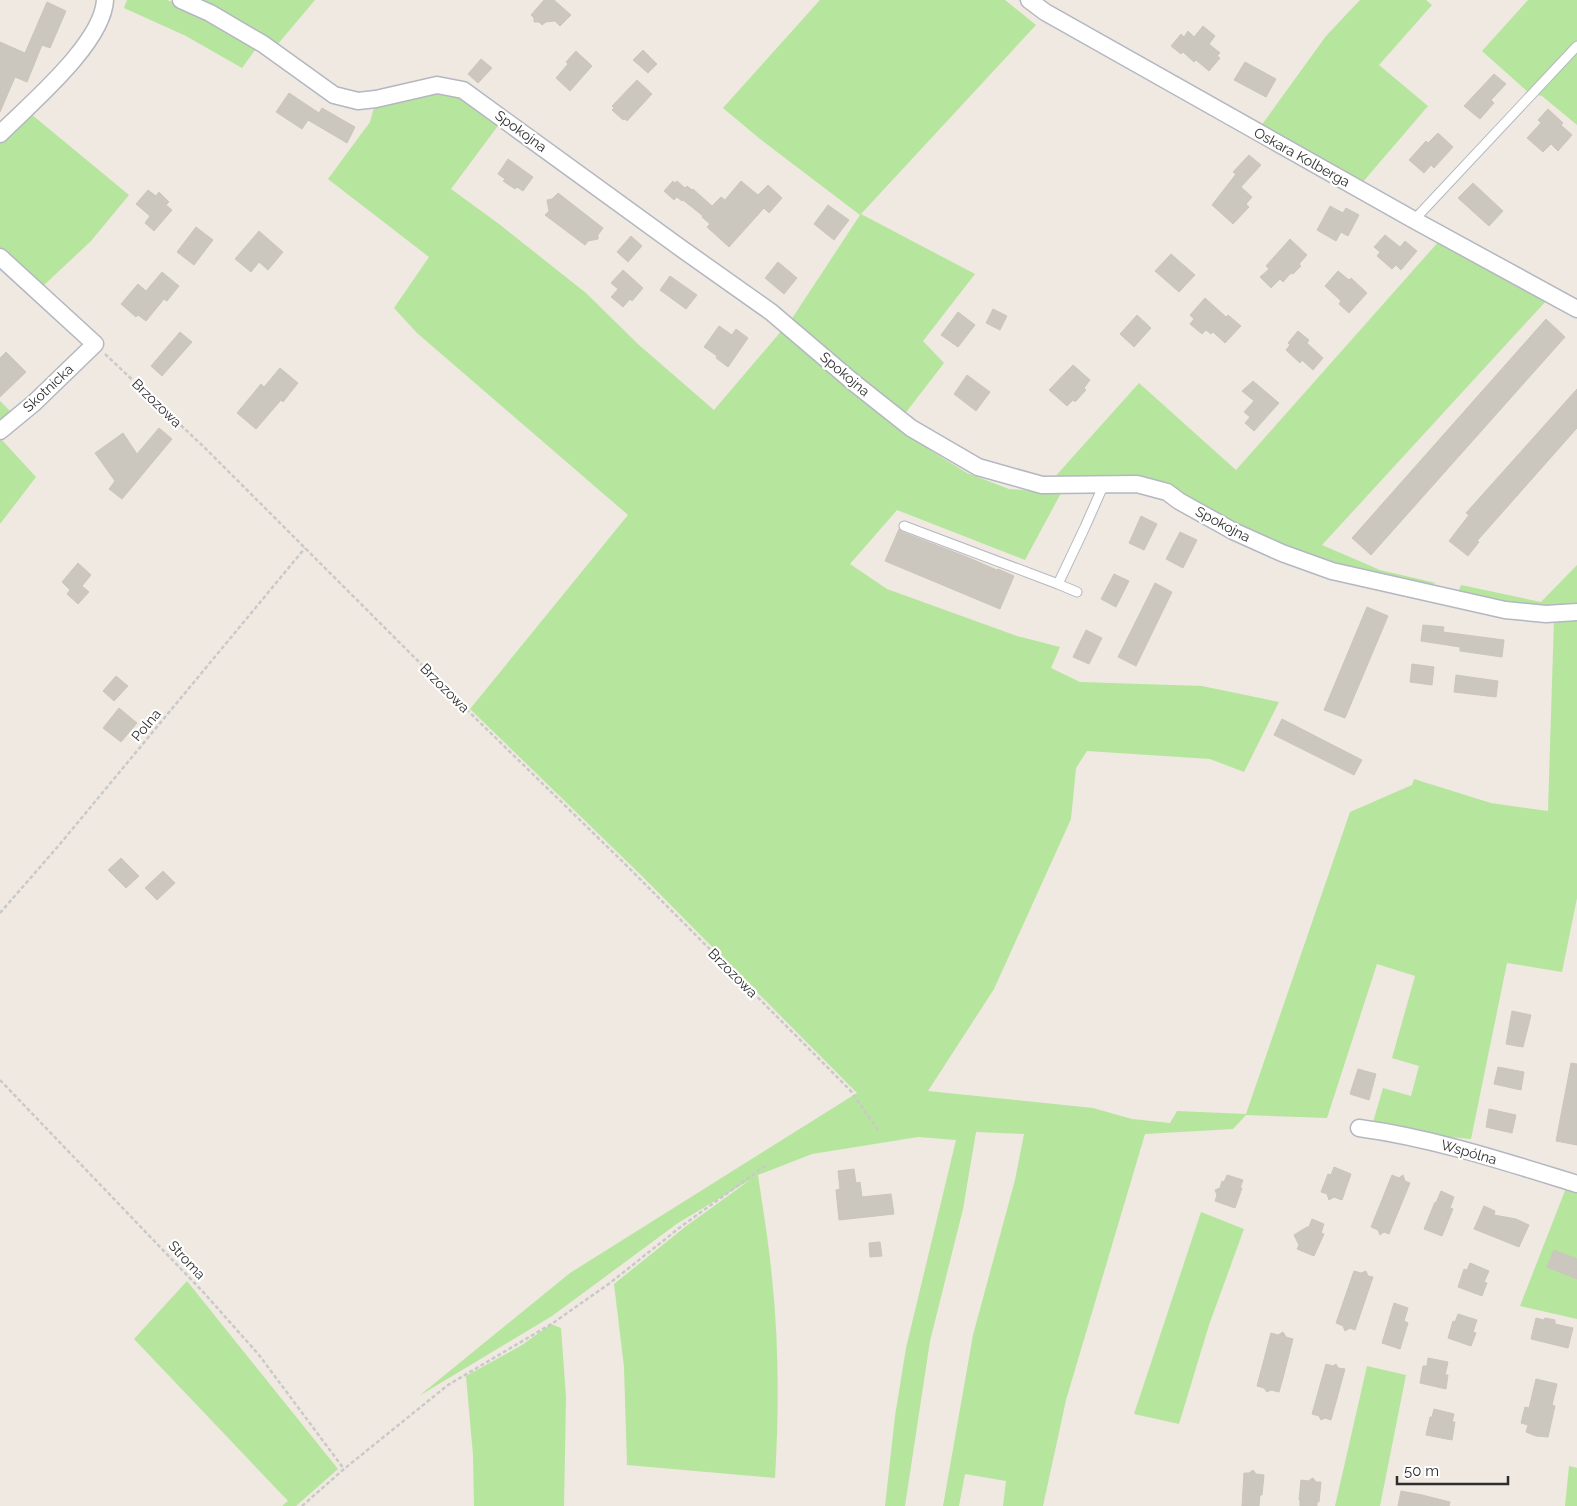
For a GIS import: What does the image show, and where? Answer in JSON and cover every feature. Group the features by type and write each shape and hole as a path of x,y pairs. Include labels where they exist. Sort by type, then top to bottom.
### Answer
{"street":[{"path":"0,134 74,61 95,29 105,0"},
{"name":"Spokojna","path":"181,0 210,13 264,44 334,95 358,102 437,85 463,90 644,220 682,250 771,312 853,382 911,428 978,467 1042,485 1137,484 1167,492 1179,501 1233,531 1282,553 1332,571 1505,610 1546,614 1577,612"},
{"name":"Oskara Kolberga","path":"1029,0 1045,12 1414,220 1577,309"},
{"path":"0,257 95,344"},
{"name":"Skotnicka","path":"0,431 34,402 95,344"},
{"name":"Wspólna","path":"1359,1128 1390,1132 1438,1143 1577,1184"}],"lane":[{"path":"1414,220 1577,46"},
{"path":"1058,584 1104,484"},
{"path":"904,526 1077,592"}],"path":[{"name":"Brzozowa","path":"95,344 205,448 464,707 625,864 850,1090 878,1130"},
{"name":"Polna","path":"0,913 60,844 305,548"},
{"name":"Stroma","path":"0,1080 132,1216 259,1354 344,1469"},
{"path":"302,1506 344,1469 448,1385 553,1322 610,1283 683,1225 768,1164"}],"green space":[{"path":"127,0 167,0 203,14 258,46 242,68 186,36 124,8"},
{"path":"195,0 315,0 277,45"},
{"path":"820,0 1005,0 1036,25 861,214 975,274 923,341 944,363 904,415 791,320 860,215 760,139 723,108"},
{"path":"1360,0 1426,0 1432,5 1379,65 1428,106 1362,183 1261,126 1326,36"},
{"path":"1528,0 1577,0 1577,125 1542,96 1529,93 1482,51"},
{"path":"438,89 463,94 500,123 451,189 499,224 586,293 639,345 714,410 783,329 883,413 933,452 967,473 1009,489 1061,493 1025,560 897,510 850,564 887,589 1017,636 1060,647 1051,668 1080,682 1202,686 1279,702 1244,772 1210,759 1087,751 1076,768 1071,819 994,989 928,1091 1093,1108 1132,1119 1170,1123 1177,1111 1246,1114 1350,812 1412,785 1414,779 1491,803 1548,811 1554,619 1577,618 1577,898 1562,972 1507,963 1471,1139 1428,1135 1373,1122 1383,1088 1411,1096 1419,1066 1392,1058 1415,976 1377,964 1327,1118 1246,1115 1233,1129 1145,1134 1066,1400 1043,1506 1003,1506 1006,1481 965,1474 959,1506 943,1506 973,1335 1015,1180 1024,1134 976,1132 963,1209 930,1341 905,1506 885,1506 895,1416 906,1348 956,1140 918,1137 812,1154 758,1175 769,1252 776,1328 778,1403 775,1478 627,1465 624,1367 614,1284 685,1227 750,1180 678,1223 552,1316 419,1396 570,1273 857,1093 642,876 470,709 628,515 417,333 394,308 429,257 328,179 370,122 374,107"},
{"path":"31,114 129,195 91,241 42,287 0,249 0,142"},
{"path":"1440,240 1547,300 1322,545 1380,570 1436,583 1422,587 1315,559 1242,532 1159,481 1053,479 1139,383 1236,470"},
{"path":"0,401 20,421 2,440 36,477 0,524"},
{"path":"1577,565 1577,608 1524,609 1457,595 1461,585 1541,602"},
{"path":"1566,1188 1577,1191 1577,1319 1520,1306"},
{"path":"1201,1212 1244,1229 1209,1325 1179,1424 1134,1414"},
{"path":"187,1281 338,1469 296,1506 282,1506 288,1501 134,1339"},
{"path":"551,1324 561,1328 566,1397 564,1506 474,1506 473,1455 466,1376 522,1345"},
{"path":"1367,1366 1406,1375 1380,1506 1335,1506"},
{"path":"1569,1466 1577,1468 1577,1506 1565,1506"}],"building":[{"path":"544,0 554,0 571,15 560,26 555,21 546,22 542,25 539,22 534,22 534,18 531,15"},
{"path":"47,2 66,11 50,48 42,45 27,82 15,77 0,112 0,42 25,53"},
{"path":"1203,26 1215,36 1209,44 1220,53 1217,56 1220,58 1209,71 1196,60 1194,62 1183,52 1181,54 1171,46 1181,34 1184,37 1188,31 1194,37"},
{"path":"643,50 657,64 648,73 633,60"},
{"path":"576,51 592,66 570,91 556,78"},
{"path":"481,59 492,68 478,83 468,74"},
{"path":"1245,62 1276,79 1266,97 1234,80"},
{"path":"1494,74 1506,84 1491,100 1494,103 1480,119 1464,106"},
{"path":"637,80 652,94 627,121 623,120 612,110 614,108 612,106"},
{"path":"289,93 319,113 322,108 355,127 347,143 308,120 302,129 276,112"},
{"path":"1548,109 1563,123 1561,125 1572,135 1558,151 1551,144 1543,152 1527,138 1541,123 1538,120"},
{"path":"1438,133 1453,147 1434,168 1431,165 1424,173 1409,160 1426,141 1428,143"},
{"path":"1249,155 1261,165 1241,187 1252,197 1246,204 1249,207 1233,224 1212,205 1236,174 1233,172"},
{"path":"508,159 533,177 523,191 517,187 515,189 503,181 505,179 498,174"},
{"path":"673,181 675,183 677,181 685,188 687,186 693,189 712,206 721,197 725,200 741,181 758,195 768,185 782,198 769,213 764,208 729,247 707,227 710,224 703,216 683,200 677,197 674,200 664,191"},
{"path":"1473,183 1503,211 1489,226 1458,198"},
{"path":"148,190 156,196 159,192 169,202 166,205 172,210 154,231 145,223 150,216 136,204"},
{"path":"558,193 603,228 598,235 598,239 588,241 585,245 545,215 549,211 547,200 552,199"},
{"path":"828,205 849,220 834,240 814,224"},
{"path":"1330,206 1343,213 1346,208 1359,215 1348,236 1341,232 1336,241 1317,230"},
{"path":"196,227 213,240 194,265 177,252"},
{"path":"259,231 283,252 268,270 259,262 251,272 235,259"},
{"path":"1385,235 1400,247 1405,241 1417,251 1401,270 1396,265 1392,269 1377,256 1380,252 1374,247"},
{"path":"631,236 642,246 628,262 617,252"},
{"path":"1290,239 1307,255 1299,264 1301,266 1293,274 1291,273 1283,282 1280,279 1271,288 1260,277 1269,269 1266,266"},
{"path":"1171,254 1195,275 1179,292 1155,271"},
{"path":"778,262 797,278 784,294 765,278"},
{"path":"623,270 643,288 632,301 630,299 623,307 611,297 618,289 611,283"},
{"path":"1338,271 1349,280 1351,278 1367,293 1349,313 1339,304 1341,301 1325,286"},
{"path":"162,272 179,286 167,301 164,299 146,321 138,315 136,317 121,304 138,284 146,291"},
{"path":"670,276 697,295 686,309 660,290"},
{"path":"1205,298 1226,317 1228,315 1241,326 1225,343 1213,332 1211,334 1206,330 1202,334 1190,324 1194,319 1190,315"},
{"path":"993,309 1007,316 1000,330 986,323"},
{"path":"958,312 975,325 958,347 941,335"},
{"path":"1137,315 1151,328 1134,347 1120,334"},
{"path":"1546,319 1565,337 1371,555 1352,538"},
{"path":"719,326 732,335 736,329 748,338 728,367 704,347"},
{"path":"1298,331 1309,340 1307,343 1323,358 1313,370 1302,360 1300,363 1286,350 1290,345 1288,343"},
{"path":"180,332 192,342 162,376 151,366"},
{"path":"6,352 26,372 0,397 0,358"},
{"path":"1073,365 1090,380 1084,388 1086,390 1075,402 1073,400 1067,406 1049,390"},
{"path":"280,368 298,383 283,402 281,400 256,429 237,413 261,384 264,387"},
{"path":"967,375 990,392 976,411 954,394"},
{"path":"1253,381 1279,403 1254,431 1245,423 1250,417 1244,412 1254,401 1242,391"},
{"path":"1577,389 1577,428 1477,541 1479,542 1468,556 1449,541 1469,515 1466,513"},
{"path":"159,428 172,439 122,499 109,489 115,481 95,453 123,433 137,454"},
{"path":"1141,516 1157,524 1144,550 1129,543"},
{"path":"899,529 902,532 1014,576 1000,609 885,561"},
{"path":"1180,532 1197,540 1183,568 1166,559"},
{"path":"78,563 91,575 82,586 89,592 78,604 67,594 70,590 62,582"},
{"path":"1114,574 1129,581 1116,607 1101,599"},
{"path":"1155,583 1172,592 1136,666 1118,657"},
{"path":"1367,607 1388,616 1345,718 1324,710"},
{"path":"1423,625 1444,627 1443,632 1504,640 1502,657 1460,651 1460,647 1421,641"},
{"path":"1086,630 1102,638 1089,664 1073,657"},
{"path":"1412,664 1434,667 1432,685 1410,682"},
{"path":"1456,675 1498,681 1496,697 1454,692"},
{"path":"116,676 128,686 114,701 103,691"},
{"path":"119,708 137,723 121,742 103,728"},
{"path":"1282,719 1362,760 1354,775 1274,735"},
{"path":"121,858 139,876 126,888 108,870"},
{"path":"163,871 175,883 157,900 145,888"},
{"path":"1512,1011 1531,1015 1523,1047 1506,1044"},
{"path":"1571,1063 1577,1064 1577,1145 1556,1141"},
{"path":"1498,1067 1524,1072 1521,1090 1494,1084"},
{"path":"1358,1069 1376,1074 1369,1100 1350,1094"},
{"path":"1489,1109 1516,1115 1512,1133 1486,1127"},
{"path":"1334,1167 1351,1174 1342,1200 1334,1197 1329,1200 1327,1194 1321,1192 1328,1174 1331,1175"},
{"path":"854,1169 856,1183 860,1182 862,1197 891,1194 894,1214 839,1220 836,1190 840,1189 838,1171"},
{"path":"1227,1175 1243,1180 1235,1208 1215,1201 1217,1195 1215,1190 1220,1188 1222,1181 1224,1182"},
{"path":"1392,1175 1399,1178 1403,1175 1405,1181 1410,1183 1389,1234 1384,1232 1380,1235 1378,1230 1371,1227"},
{"path":"1441,1191 1454,1197 1450,1208 1453,1209 1442,1236 1424,1229"},
{"path":"1484,1206 1495,1211 1494,1215 1516,1219 1529,1225 1519,1247 1474,1229"},
{"path":"1312,1219 1324,1224 1321,1233 1324,1234 1314,1256 1297,1249 1299,1245 1294,1235 1309,1227"},
{"path":"880,1242 882,1256 870,1257 869,1243"},
{"path":"1554,1250 1577,1259 1577,1279 1547,1267"},
{"path":"1470,1263 1489,1271 1484,1282 1487,1283 1482,1296 1458,1287 1464,1269 1467,1270"},
{"path":"1354,1271 1361,1273 1366,1271 1368,1276 1373,1277 1355,1330 1350,1328 1345,1331 1343,1326 1336,1323"},
{"path":"1394,1303 1408,1308 1404,1321 1408,1323 1400,1349 1382,1343"},
{"path":"1458,1314 1477,1320 1473,1332 1476,1333 1471,1346 1448,1338 1453,1321 1455,1322"},
{"path":"1536,1318 1555,1320 1555,1324 1573,1328 1568,1348 1531,1339"},
{"path":"1283,1332 1286,1337 1293,1339 1283,1378 1279,1392 1271,1390 1267,1392 1264,1388 1257,1386 1271,1333 1278,1335"},
{"path":"1428,1358 1448,1362 1445,1375 1448,1375 1446,1389 1420,1383 1423,1366 1427,1366"},
{"path":"1326,1364 1333,1366 1336,1364 1338,1368 1345,1369 1331,1420 1325,1418 1321,1420 1319,1416 1312,1414"},
{"path":"1536,1379 1557,1384 1552,1405 1555,1406 1548,1437 1536,1436 1526,1432 1528,1425 1521,1423 1525,1407 1529,1408"},
{"path":"1434,1409 1454,1414 1452,1422 1455,1422 1452,1440 1426,1435"},
{"path":"1253,1470 1256,1474 1264,1475 1259,1506 1242,1506 1244,1473 1249,1473"},
{"path":"1313,1478 1316,1482 1321,1482 1319,1502 1317,1502 1317,1506 1300,1506 1301,1480 1308,1481"},
{"path":"1401,1491 1450,1502 1449,1506 1398,1506"}]}
